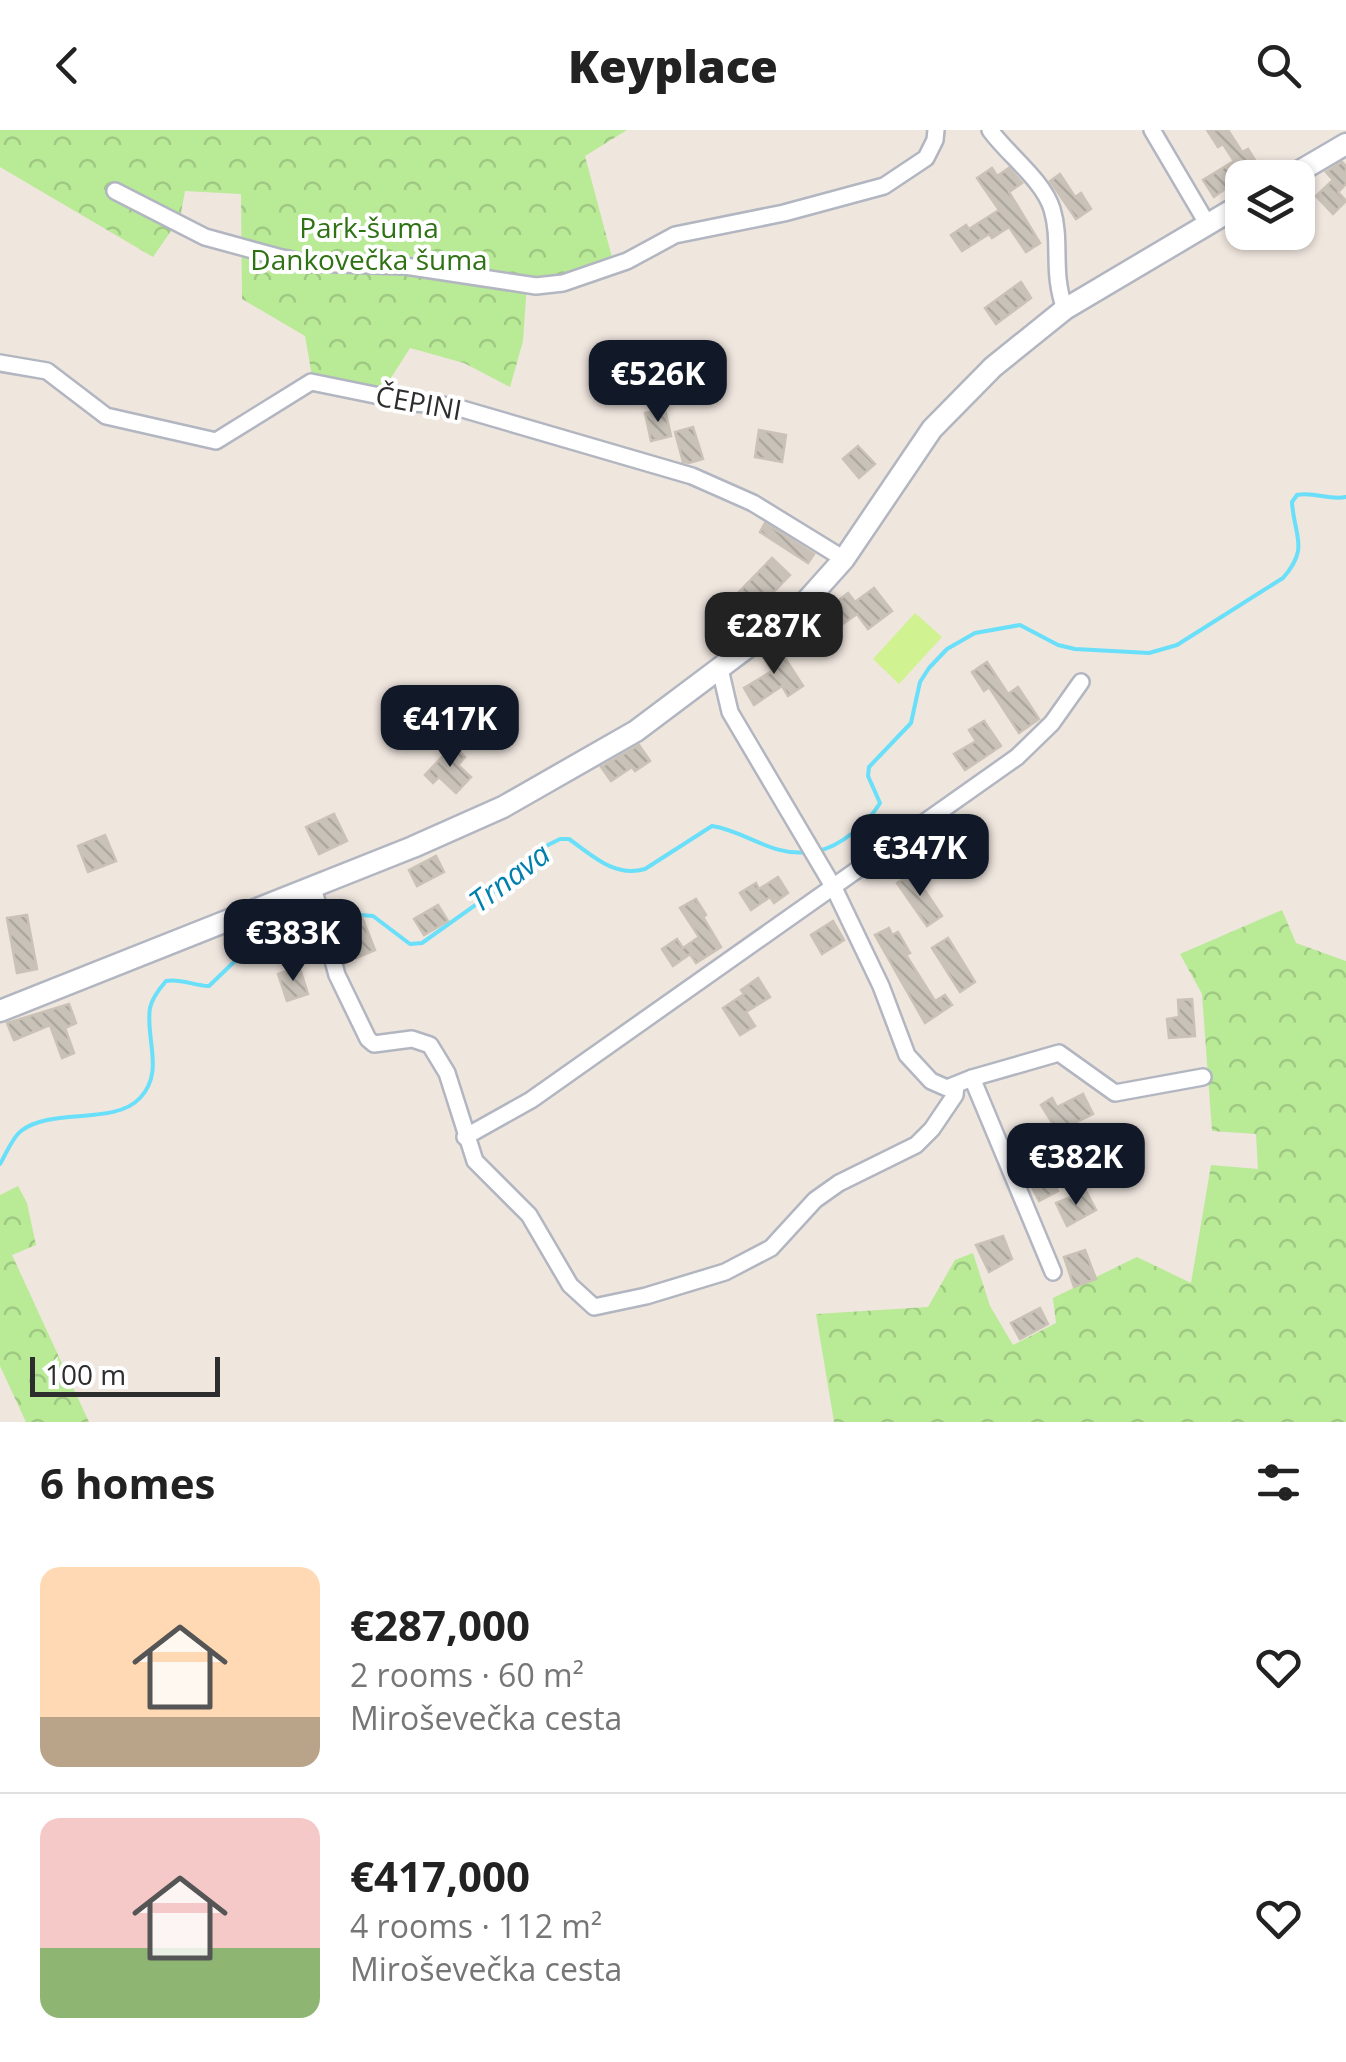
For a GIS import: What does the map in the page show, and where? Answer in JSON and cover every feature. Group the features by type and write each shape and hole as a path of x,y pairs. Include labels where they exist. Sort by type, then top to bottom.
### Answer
{"main road":[{"path":"1315,162 1346,144"},
{"path":"0,1011 503,808 636,731 801,607 844,560 932,429 994,367 1065,309 1225,214"}],"street":[{"path":"115,191 204,237 292,260 406,266 536,286 563,283 627,261 675,235 784,213 884,186 926,158 936,130"},
{"path":"990,130 1010,156 1036,179 1052,208 1056,286 1065,309"},
{"path":"1152,130 1208,225"},
{"name":"ČEPINI","path":"0,363 47,371 106,416 216,441 311,382 414,403 452,406 692,476 753,503 844,560"},
{"path":"720,670 730,712 834,888 881,986 907,1055 931,1081 948,1088 1059,1052 1115,1093 1203,1077"},
{"path":"465,1137 531,1100 1018,757 1052,723 1082,682"},
{"path":"312,886 337,975 368,1039 374,1044 412,1040 430,1044 447,1073 475,1162 528,1215 570,1285 594,1307 725,1272 771,1248 815,1200 839,1183 916,1145 956,1095 956,1085"},
{"path":"972,1078 1053,1272"}],"green space":[{"name":"Park-šuma Dankovečka šuma","path":"0,130 627,130 585,156 613,261 527,283 523,341 510,387 464,363 410,348 382,392 312,376 305,336 242,299 241,194 185,191 180,218 153,257 0,167"},
{"path":"915,613 942,637 899,684 873,659"},
{"path":"1282,910 1296,943 1346,961 1346,1422 834,1422 816,1314 928,1307 955,1260 973,1253 990,1306 1013,1345 1056,1323 1053,1298 1137,1257 1191,1283 1211,1165 1258,1169 1256,1134 1212,1131 1202,994 1180,954"},
{"path":"18,1186 27,1203 36,1245 12,1255 89,1422 26,1422 0,1366 0,1195"}],"building":[{"path":"1207,130 1228,130 1242,152 1248,149 1255,160 1233,160 1223,144 1218,147"},
{"path":"1342,162 1346,166 1346,184 1338,192 1346,201 1333,214 1316,196 1333,180 1326,172"},
{"path":"1225,167 1225,189 1214,197 1203,180"},
{"path":"992,168 997,176 1009,168 1022,183 1009,192 1040,243 1026,252 1009,227 962,251 951,235 999,210 977,178"},
{"path":"1060,174 1075,197 1081,193 1091,209 1076,219 1050,181"},
{"path":"1021,282 1031,298 996,324 985,308"},
{"path":"665,409 671,436 651,441 645,413"},
{"path":"693,427 703,459 683,462 675,432"},
{"path":"759,430 786,435 782,462 755,457"},
{"path":"858,446 875,464 859,478 843,459"},
{"path":"765,523 814,554 808,563 760,532"},
{"path":"772,558 790,575 769,597 773,600 761,614 758,611 730,630 720,614 743,599 737,594"},
{"path":"874,588 892,611 868,629 857,614 834,630 822,613 848,593 855,602"},
{"path":"776,644 803,686 788,696 782,686 754,705 744,688 772,671 761,654"},
{"path":"987,662 1008,694 1018,687 1039,719 1019,733 989,687 984,691 972,672"},
{"path":"984,721 1001,746 965,770 954,754 976,741 969,730"},
{"path":"453,745 465,757 458,765 471,777 456,793 439,777 433,783 425,775"},
{"path":"639,745 650,761 611,781 601,767"},
{"path":"334,814 347,841 319,854 306,827"},
{"path":"105,835 116,861 88,872 78,846"},
{"path":"436,856 444,872 417,886 409,870"},
{"path":"913,873 942,916 927,926 897,883"},
{"path":"778,877 788,893 774,903 770,897 751,910 740,893 756,883 759,889"},
{"path":"696,899 721,947 696,963 690,954 673,966 662,949 677,939 683,948 699,937 680,908"},
{"path":"438,905 448,921 424,935 414,919"},
{"path":"27,915 37,969 17,973 7,918"},
{"path":"362,917 375,950 356,958 350,942 342,946 336,927"},
{"path":"833,921 844,940 822,954 811,935"},
{"path":"889,928 892,935 898,932 910,953 906,955 935,1001 945,995 952,1005 925,1023 875,935"},
{"path":"948,938 975,982 960,992 932,948"},
{"path":"299,966 308,994 287,1001 278,974"},
{"path":"758,978 770,997 746,1012 755,1026 740,1035 723,1008 744,994 741,990"},
{"path":"1192,999 1195,1036 1169,1038 1167,1019 1179,1017 1178,1000"},
{"path":"69,1004 76,1023 65,1028 74,1053 62,1058 50,1025 14,1040 7,1023"},
{"path":"1083,1094 1093,1114 1069,1126 1078,1140 1067,1147 1041,1105 1052,1098 1057,1107"},
{"path":"1045,1167 1058,1191 1039,1201 1027,1177"},
{"path":"1086,1191 1096,1210 1067,1226 1056,1203"},
{"path":"1003,1236 1012,1259 989,1272 976,1245"},
{"path":"1085,1250 1096,1279 1074,1287 1064,1257"},
{"path":"1040,1308 1048,1324 1020,1339 1011,1323"}],"waterway":[{"name":"Trnava","path":"817,851 853,833 880,803 868,776 869,767 911,723 920,682 947,649 975,633 1020,625 1058,645 1075,649 1149,653 1177,645 1283,578 1298,550 1292,502 1297,495 1346,497"},
{"name":"Trnava","path":"326,912 373,916 410,944 422,943 526,869 546,846 560,839 569,839 614,868 634,871 645,869 712,826 783,851 808,852"},
{"name":"Trnava","path":"0,1164 18,1134 34,1124 115,1112 140,1098 153,1066 150,1008 166,981 209,986 234,962 278,948 318,916"}]}
